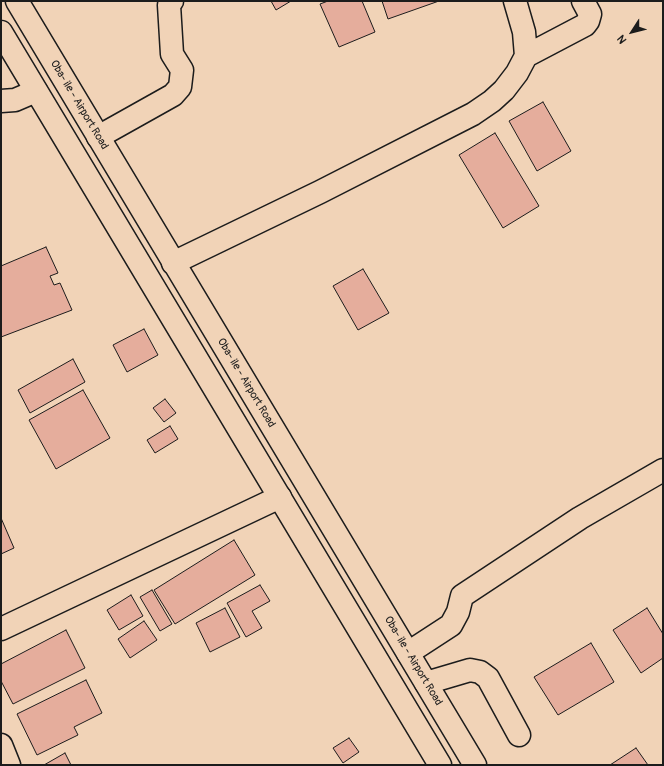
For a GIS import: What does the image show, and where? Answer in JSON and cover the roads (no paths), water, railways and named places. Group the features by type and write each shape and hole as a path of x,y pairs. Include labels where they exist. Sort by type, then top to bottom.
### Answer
{"main road":[{"name":"Oba- ile - Airport Road","path":"17,1 475,765"},
{"path":"98,137 173,95 180,87 182,70 172,54 169,5 172,1"},
{"path":"174,263 320,192 473,114 504,90 517,73 526,56 524,32 515,1"},
{"path":"526,56 584,25 588,21 590,14 583,1"},
{"path":"1,32 440,765"},
{"path":"1,101 15,100 36,91"},
{"path":"408,653 452,625 458,612 462,596 580,518 663,470"},
{"path":"1,629 280,497"},
{"path":"426,683 470,670 480,672 488,678 520,735"},
{"path":"1,745 10,765"}]}
